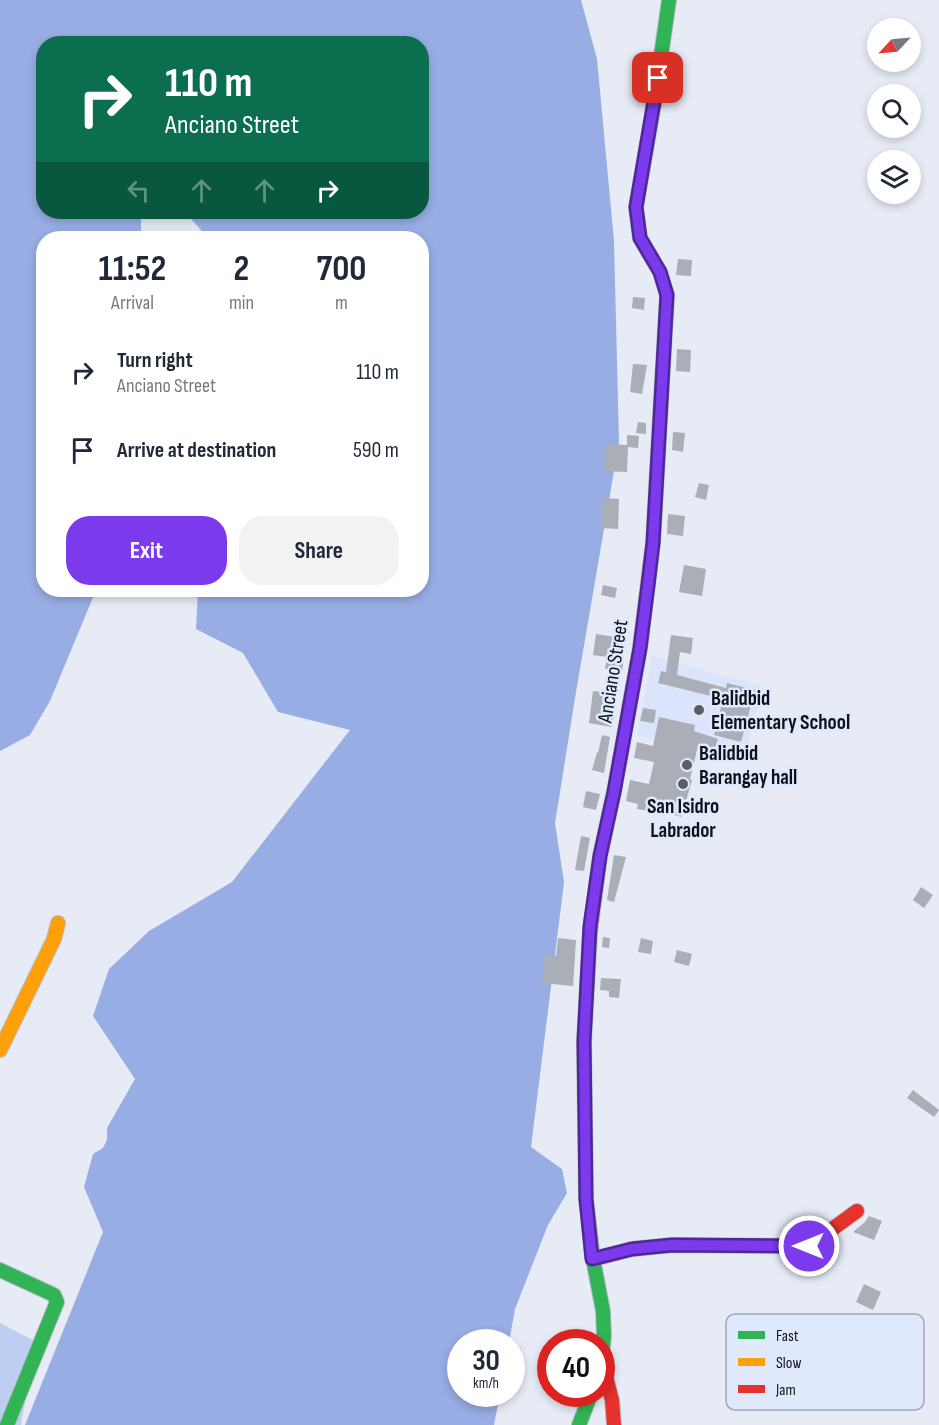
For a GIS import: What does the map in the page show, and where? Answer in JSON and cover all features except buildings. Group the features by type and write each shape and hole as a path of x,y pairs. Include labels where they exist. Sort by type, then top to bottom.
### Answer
{"main road":[{"name":"Anciano Street","path":"604,1329 603,1311 592,1259 586,1199 584,1041 590,926 600,856 640,648 653,543 667,295 660,272 640,238 636,207 669,0"},
{"path":"0,1050 54,939 58,923"},
{"path":"592,1259 632,1249 672,1245 809,1246 857,1211"},
{"path":"0,1270 54,1294 57,1302 7,1425"},
{"path":"579,1425 586,1407"},
{"path":"613,1407 614,1425"}],"shaded area":[{"path":"0,0 581,0 597,59 614,241 619,442 555,823 564,882 531,1147 562,1169 567,1193 548,1225 515,1309 511,1329 447,1329 447,1407 497,1407 494,1425 25,1425 103,1232 84,1187 93,1154 103,1148 107,1140 107,1128 135,1079 93,1016 109,969 149,931 232,882 350,730 278,712 243,653 196,629 198,597 429,597 429,231 202,231 191,219 429,219 429,36 36,36 36,219 141,219 141,231 36,231 36,597 93,597 50,701 30,735 0,751"},
{"name":"Balidbid Elementary School","path":"652,656 763,686 742,762 637,735"},
{"path":"0,1323 35,1341 21,1425 0,1425"}],"traffic: fast":[{"path":"633,687 653,543 667,295 660,272 640,238 636,207 669,0"},
{"path":"590,932 584,1041 586,1199 604,1329"},
{"path":"0,1270 54,1295 57,1302 7,1425"},
{"path":"579,1425 586,1407"}],"traffic: slow":[{"path":"0,1050 54,939 58,923"}],"traffic: jam":[{"path":"590,932 600,856 633,687"},
{"path":"593,1259 632,1249 672,1245 809,1246 857,1211"},
{"path":"613,1407 614,1425"}],"place":[{"name":"Balidbid Elementary School","path":"699,710"},
{"name":"Balidbid Barangay hall","path":"687,765"},
{"name":"San Isidro Labrador","path":"683,784"}],"route":[{"path":"658,78 636,207 640,238 660,272 667,295 653,543 640,648 600,856 590,926 584,1041 586,1199 592,1259 632,1249 672,1245 809,1246"}]}
